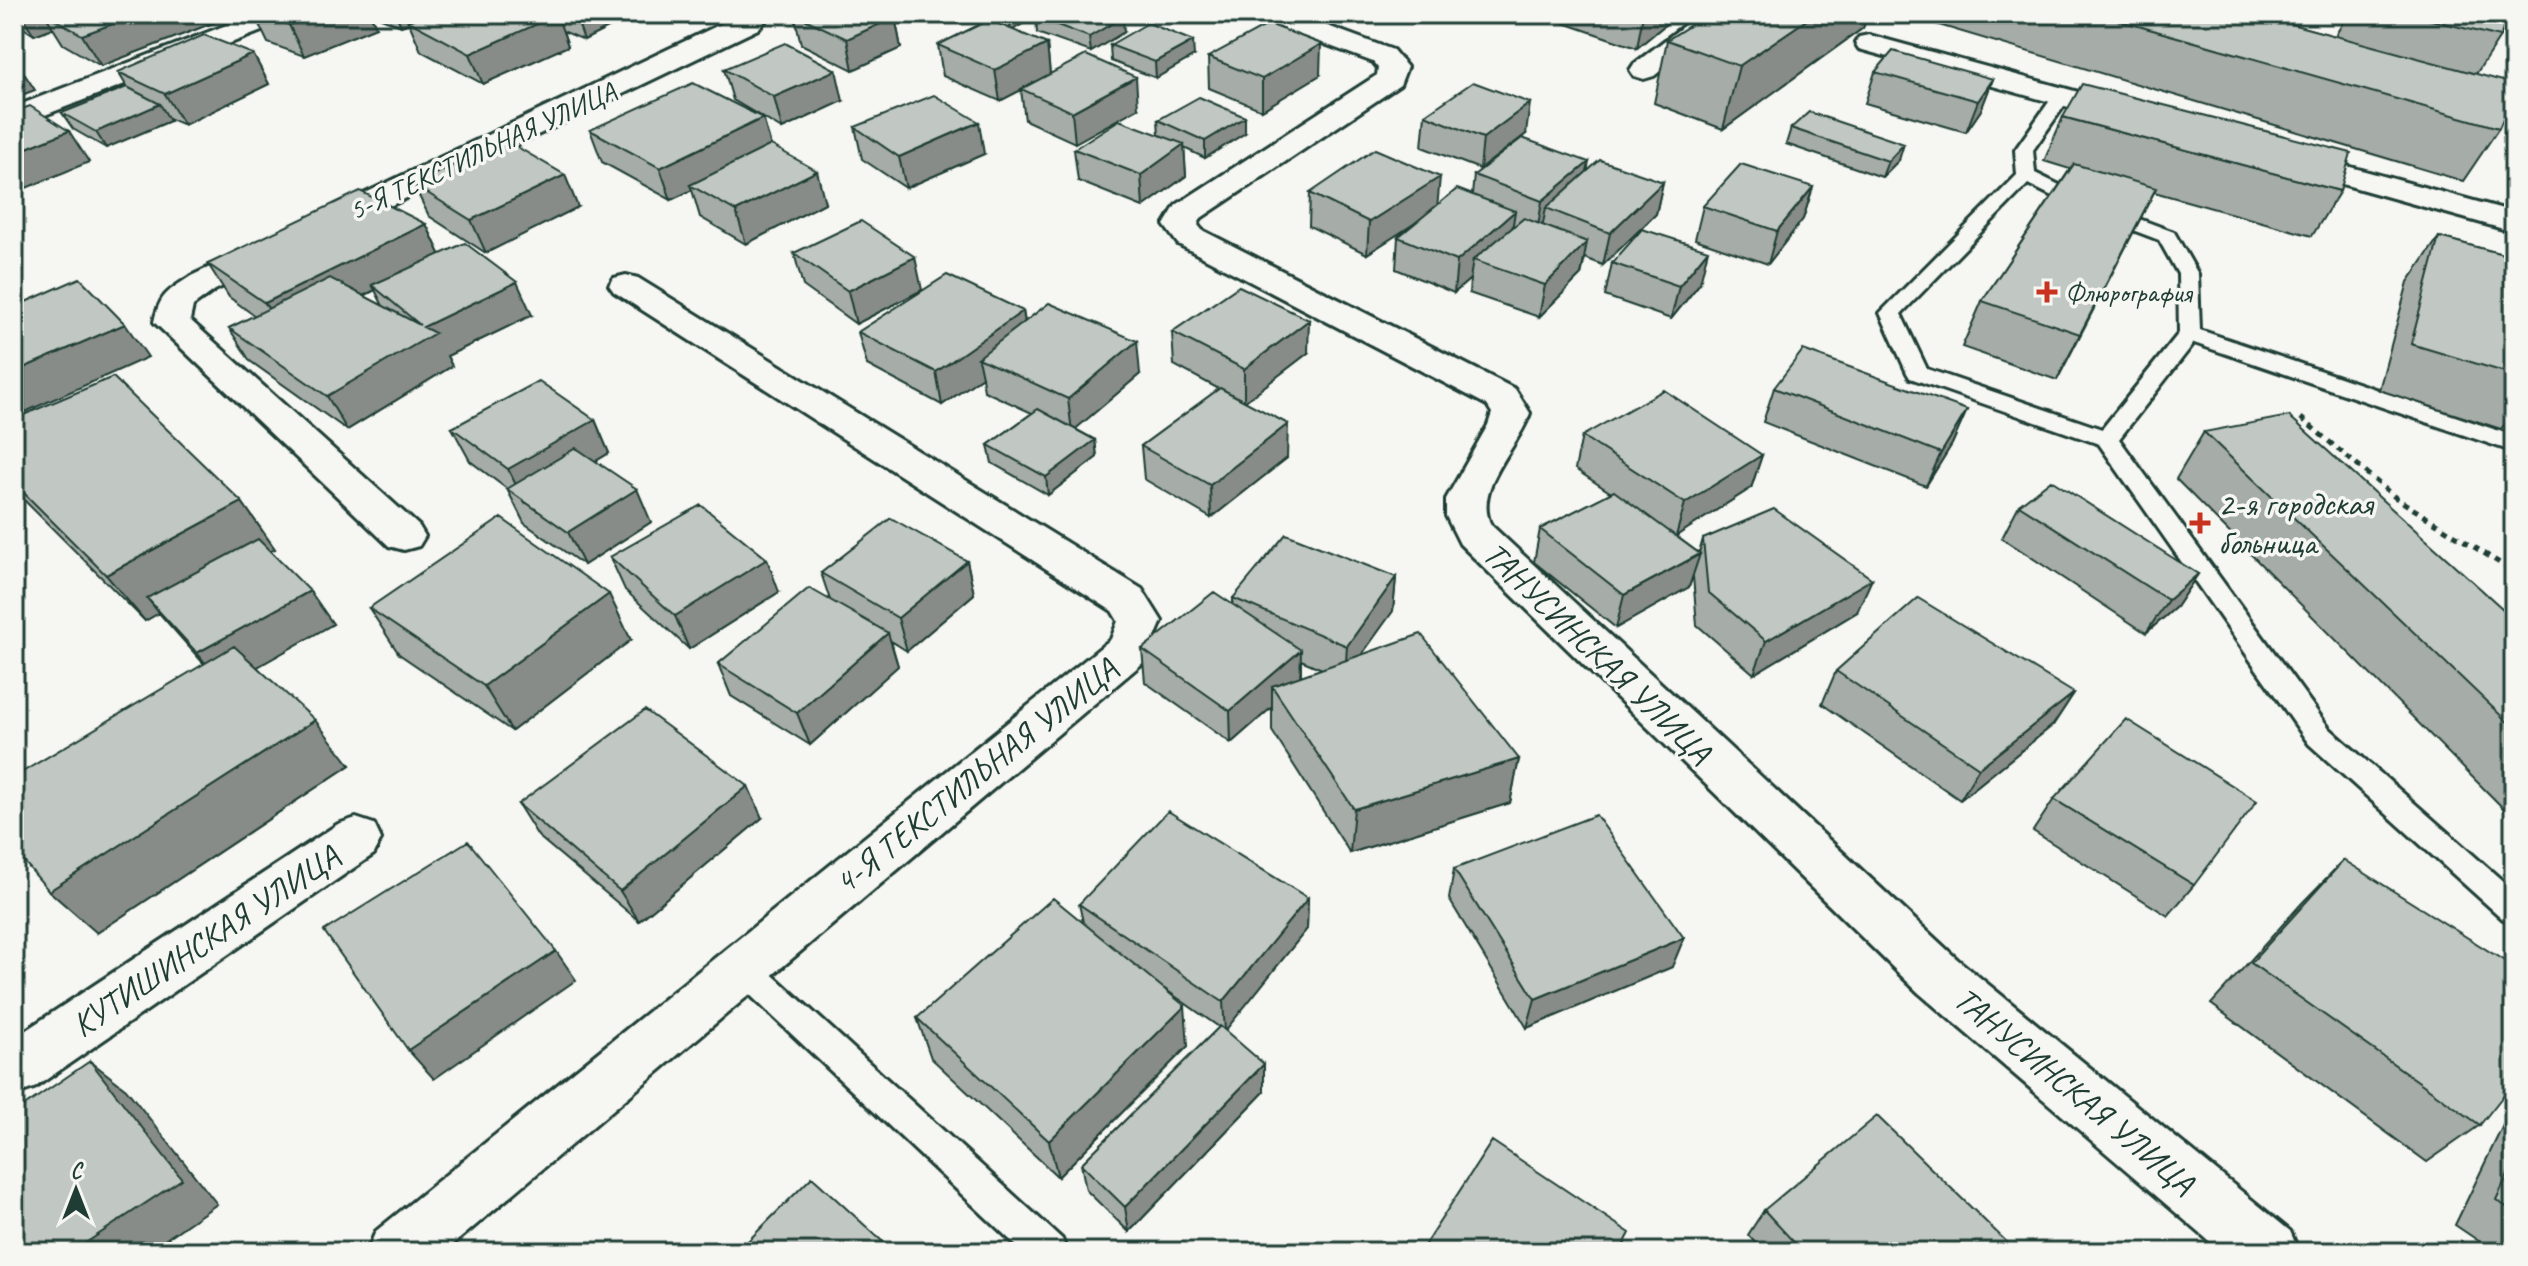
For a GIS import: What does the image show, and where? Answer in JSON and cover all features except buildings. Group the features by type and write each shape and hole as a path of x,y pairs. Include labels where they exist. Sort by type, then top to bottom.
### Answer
{"street":[{"path":"14,118 280,14"},
{"name":"5-Я ТЕКСТИЛЬНАЯ УЛИЦА","path":"404,536 172,322 176,302 203,283 748,23 758,14"},
{"path":"1644,70 1716,14"},
{"name":"ТАНУСИНСКАЯ УЛИЦА","path":"1278,15 1383,56 1393,67 1390,79 1188,212 1181,225 1190,237 1502,397 1511,413 1507,430 1471,487 1465,510 1475,534 1938,976 2269,1252"},
{"path":"1869,43 2153,122"},
{"path":"2258,151 2514,222"},
{"name":"4-Я ТЕКСТИЛЬНАЯ УЛИЦА","path":"397,1252 1129,649 1140,621 1127,600 626,285"},
{"name":"КУТИШИНСКАЯ УЛИЦА","path":"14,1069 356,839"}],"lane":[{"path":"2453,94 2514,111"},
{"path":"2062,96 2024,150 2026,176 1890,313 1918,373 2107,439 2319,736 2514,910"},
{"path":"2026,176 2087,206 2167,236 2188,274 2190,334 2107,439"},
{"path":"2190,334 2514,444"},
{"path":"741,966 1049,1252"}],"path":[{"path":"2298,416 2396,498 2514,572"}],"place":[{"name":"Флюрография","path":"2047,292"},
{"name":"2-я городская больница","path":"2200,523"}]}
